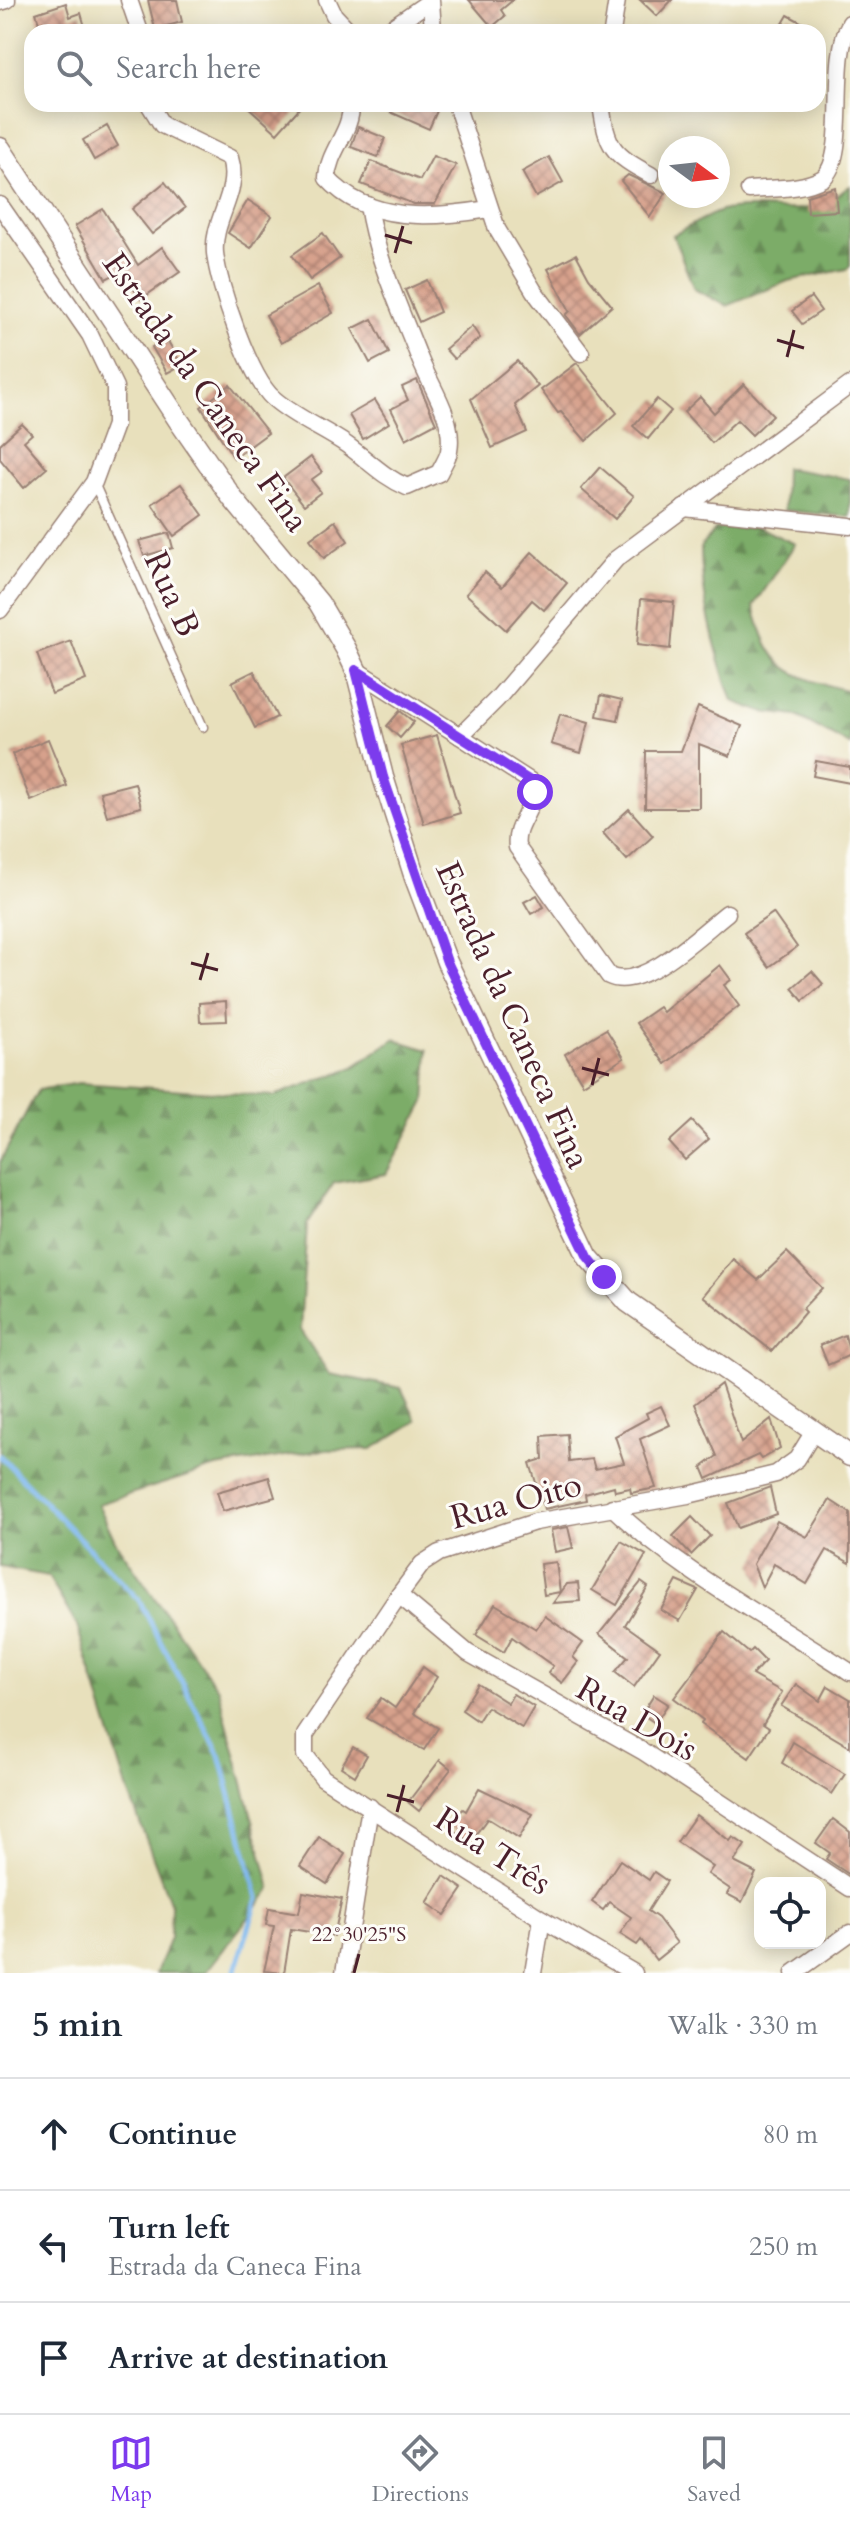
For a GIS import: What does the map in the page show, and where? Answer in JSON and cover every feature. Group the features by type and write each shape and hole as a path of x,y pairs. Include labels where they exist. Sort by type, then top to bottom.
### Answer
{"street":[{"path":"0,2 7,0"},
{"path":"129,0 137,24"},
{"path":"327,0 342,24"},
{"path":"396,24 431,0"},
{"path":"431,0 432,24"},
{"path":"613,24 617,0"},
{"path":"749,190 813,183 827,176 838,159 842,131 840,61 843,34 850,23"},
{"path":"154,112 162,125 224,152 230,158 233,175 214,250 222,290 259,378 271,397 362,456 386,478 407,487 439,473 449,451 448,435 438,392 421,362 377,246 368,205"},
{"path":"352,112 327,168 327,178 335,187 368,205 405,216 433,218 489,209"},
{"path":"459,112 489,209 534,291 581,353"},
{"path":"602,112 605,138 618,158 651,175"},
{"name":"Estrada da Caneca Fina","path":"0,148 224,486 319,603 356,670 383,777 447,962 588,1257 628,1302 850,1456"},
{"path":"0,205 90,335 115,387 115,425 94,482 0,610"},
{"path":"460,736 497,699 616,559 755,459 850,385"},
{"path":"684,508 850,526"},
{"path":"356,670 530,781 535,792 518,829 517,847 609,976 620,981 632,980 672,956 727,913"},
{"name":"Rua Oito","path":"305,1735 422,1564 449,1548 535,1522 688,1495 776,1474 797,1459 813,1433"},
{"path":"612,1507 642,1535 680,1563 850,1672"},
{"name":"Rua Dois","path":"399,1595 468,1653 644,1752 850,1888"},
{"name":"Rua Três","path":"305,1735 305,1755 323,1778 542,1919 634,1973"},
{"path":"344,1973 370,1807"},
{"path":"533,1973 542,1919"},
{"path":"794,1973 850,1933"}],"lane":[{"name":"Rua B","path":"94,482 203,727"}],"green space":[{"path":"850,186 850,266 847,269 788,281 727,306 694,289 673,235 724,210 805,208 819,205"},
{"path":"785,468 850,479 850,517 784,510"},
{"path":"758,527 795,544 754,606 767,644 785,667 797,674 850,691 850,745 797,716 762,712 733,701 710,625 703,586 701,546 715,529"},
{"path":"394,1039 428,1050 425,1102 386,1174 334,1183 307,1224 300,1330 329,1374 401,1388 417,1421 372,1449 323,1450 216,1467 98,1504 115,1541 218,1689 271,1889 205,1973 156,1973 170,1938 171,1905 128,1791 77,1626 48,1576 0,1567 0,1162 38,1090 79,1083 274,1096 352,1068"}],"building":[{"path":"148,0 177,0 182,22 154,24"},
{"path":"469,0 513,0 501,10 505,16 496,24 489,24"},
{"path":"640,0 672,0 657,16"},
{"path":"66,3 70,17 81,13 84,24 39,24 36,13"},
{"path":"788,15 804,24 783,24"},
{"path":"254,112 296,112 277,133"},
{"path":"390,112 436,112 429,129"},
{"path":"107,126 118,146 94,160 83,140"},
{"path":"358,127 385,138 378,157 351,147"},
{"path":"433,156 456,165 435,204 414,204 361,184 371,161 420,180"},
{"path":"549,157 563,182 536,197 522,172"},
{"path":"628,175 658,189 658,205 650,217 621,181"},
{"path":"165,182 185,208 152,234 132,209"},
{"path":"835,187 837,211 808,213 807,196"},
{"path":"248,200 272,216 251,248 228,233"},
{"path":"103,209 138,265 162,247 180,272 141,299 121,271 106,279 75,226"},
{"path":"323,233 340,258 310,280 292,255"},
{"path":"576,254 589,278 612,306 580,334 566,315 570,311 548,269"},
{"path":"427,280 440,312 419,322 405,290"},
{"path":"318,286 333,313 281,343 266,315"},
{"path":"811,297 821,311 802,324 792,311"},
{"path":"372,319 389,353 370,363 352,329"},
{"path":"472,326 480,338 454,359 445,349"},
{"path":"166,338 182,365 167,373 152,347"},
{"path":"517,361 538,386 515,405 527,432 492,448 471,399"},
{"path":"577,363 617,413 586,441 561,412 558,413 541,390"},
{"path":"417,380 436,423 406,439 391,409 408,400 402,387"},
{"path":"744,384 773,415 752,435 737,420 712,443 684,412 700,397 714,413"},
{"path":"230,385 268,433 234,458 201,407"},
{"path":"657,399 671,411 648,439 633,426"},
{"path":"375,400 389,423 363,439 349,415"},
{"path":"22,424 32,434 24,441 47,468 24,488 0,459 0,444"},
{"path":"311,457 322,472 311,480 321,492 304,505 283,478"},
{"path":"600,467 634,496 615,519 581,489"},
{"path":"181,484 203,515 174,536 152,504"},
{"path":"335,521 348,541 324,558 310,539"},
{"path":"169,533 173,548 144,556 139,541"},
{"path":"532,552 567,583 544,610 532,600 506,630 466,594 485,572 502,587"},
{"path":"641,599 674,602 670,649 637,645"},
{"path":"71,641 86,680 52,694 37,654"},
{"path":"254,671 277,717 255,728 232,682"},
{"path":"601,695 622,700 618,720 597,716"},
{"path":"698,707 742,726 730,756 699,744 699,808 645,808 646,751 681,751"},
{"path":"400,711 414,722 400,738 387,726"},
{"path":"560,714 589,722 581,753 551,744"},
{"path":"437,735 460,813 424,824 401,745"},
{"path":"48,739 67,786 31,801 12,754"},
{"path":"816,761 850,767 850,783 813,776"},
{"path":"135,783 141,807 107,816 100,792"},
{"path":"629,809 653,836 627,860 603,833"},
{"path":"537,895 544,907 531,914 524,902"},
{"path":"773,913 797,947 769,967 744,933"},
{"path":"720,965 731,980 724,985 739,1006 665,1064 636,1023 659,1007 663,1012"},
{"path":"812,971 823,984 803,1001 792,988"},
{"path":"226,1001 227,1021 200,1022 199,1003"},
{"path":"606,1029 624,1058 583,1084 565,1054"},
{"path":"692,1121 709,1139 685,1160 669,1142"},
{"path":"787,1252 822,1288 802,1309 805,1312 772,1351 703,1296 733,1259 758,1280"},
{"path":"845,1335 850,1355 828,1365 820,1345"},
{"path":"721,1384 741,1443 771,1419 780,1448 761,1459 758,1455 707,1479 702,1467 717,1456 695,1404"},
{"path":"661,1406 670,1425 640,1439 656,1488 631,1493 630,1488 615,1491 614,1486 585,1494 586,1500 544,1509 530,1463 543,1459 542,1436 567,1434 569,1462 592,1459 595,1469 624,1463 615,1436 648,1418 646,1413"},
{"path":"269,1477 275,1497 223,1511 217,1492"},
{"path":"770,1487 776,1514 738,1528 728,1503"},
{"path":"830,1500 850,1513 850,1563 827,1550 807,1584 774,1564 762,1587 753,1564 777,1521 807,1537"},
{"path":"692,1517 710,1536 691,1555 673,1536"},
{"path":"568,1527 573,1548 555,1552 551,1530"},
{"path":"621,1541 646,1555 617,1605 592,1590"},
{"path":"556,1562 560,1592 544,1595 540,1564"},
{"path":"677,1581 698,1590 680,1621 661,1610"},
{"path":"641,1582 648,1587 625,1625 660,1650 634,1687 615,1672 628,1657 599,1634"},
{"path":"578,1583 580,1601 553,1603 567,1584"},
{"path":"495,1604 536,1629 545,1616 583,1643 573,1657 578,1662 562,1683 548,1672 553,1666 512,1637 504,1652 476,1635"},
{"path":"724,1632 749,1653 753,1649 765,1661 752,1675 782,1692 763,1724 769,1728 749,1758 701,1724 703,1720 674,1698"},
{"path":"423,1667 437,1677 414,1713 438,1728 424,1750 367,1718 381,1698 395,1708"},
{"path":"478,1684 508,1703 513,1694 534,1707 522,1728 487,1707 478,1721 462,1710"},
{"path":"796,1684 820,1701 828,1686 850,1699 850,1747 781,1706"},
{"path":"654,1695 668,1704 655,1723 642,1714"},
{"path":"793,1742 845,1774 832,1794 782,1763"},
{"path":"353,1747 367,1755 355,1776 341,1767"},
{"path":"440,1760 451,1769 419,1811 408,1802"},
{"path":"479,1788 533,1814 519,1838 487,1819 470,1842 449,1827 463,1809 466,1811"},
{"path":"696,1815 730,1841 733,1837 745,1845 734,1862 756,1873 742,1902 727,1894 730,1889 708,1874 713,1867 677,1842"},
{"path":"833,1819 850,1832 850,1875 826,1859 830,1853 816,1843"},
{"path":"319,1837 345,1854 327,1884 300,1866"},
{"path":"620,1860 649,1880 654,1872 667,1881 648,1911 658,1918 677,1943 656,1960 641,1940 637,1945 620,1934 631,1917 609,1902 603,1910 592,1902"},
{"path":"444,1876 463,1889 445,1915 427,1903"},
{"path":"303,1892 342,1899 334,1936 291,1929 284,1973 264,1971 274,1926 266,1925 269,1908 299,1913"}],"waterway":[{"path":"0,1456 139,1600 220,1755 258,1898 235,1973"}],"route":[{"path":"535,792 530,781 356,670 383,777 415,878 447,962 588,1257 604,1277"}]}
